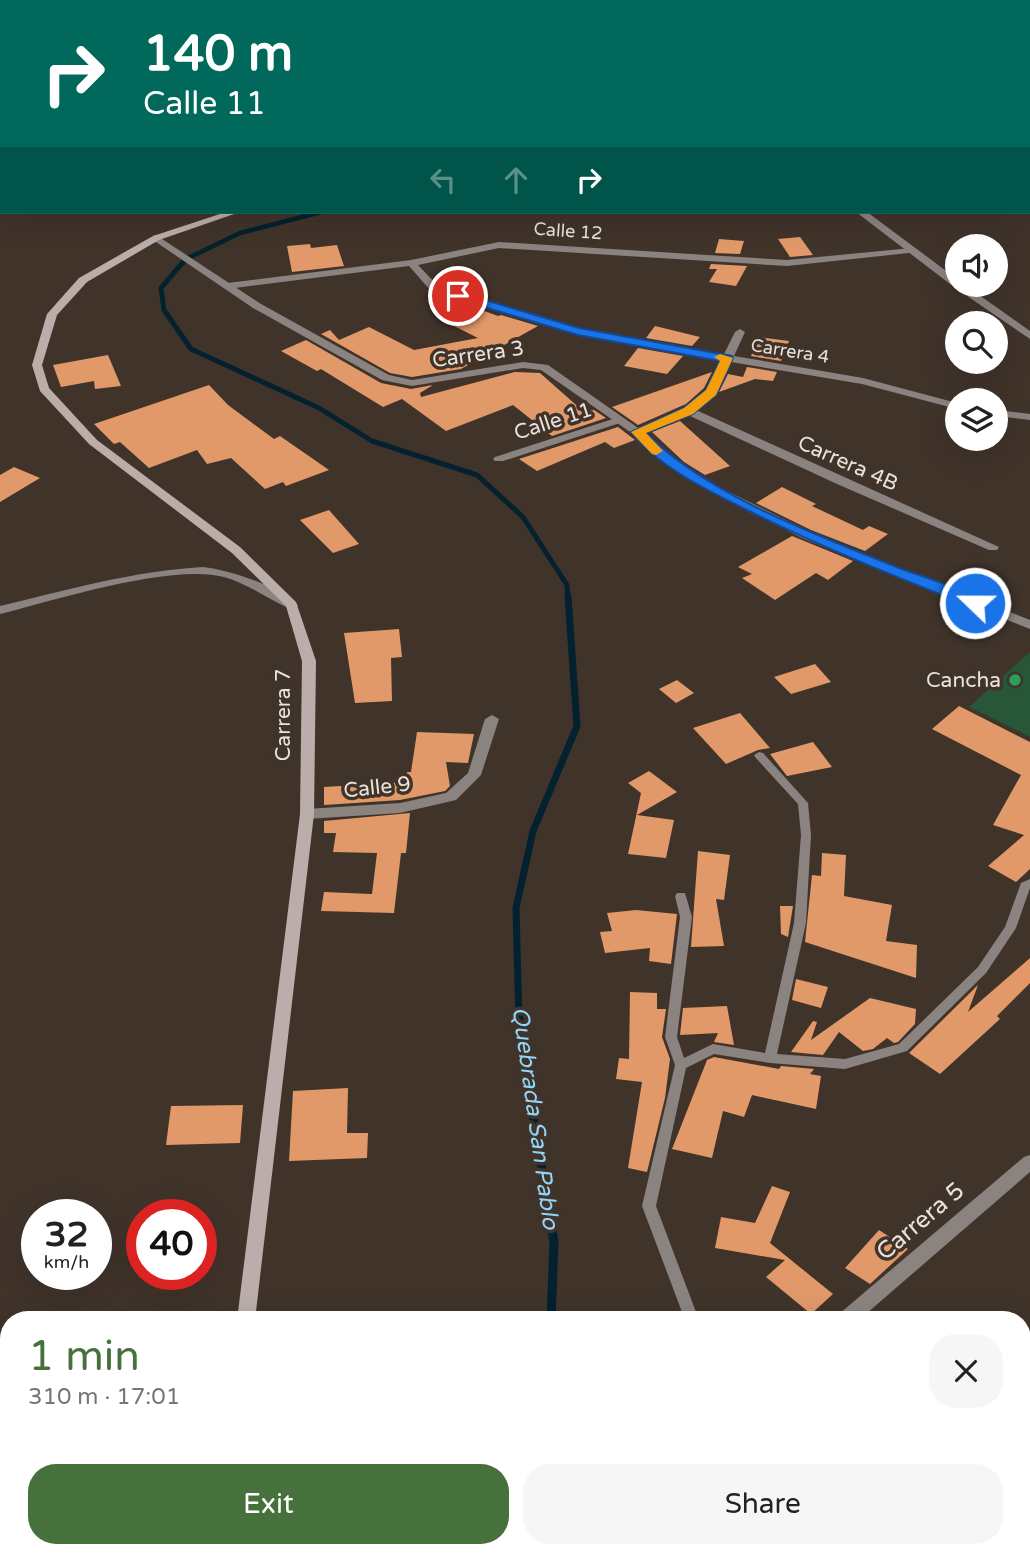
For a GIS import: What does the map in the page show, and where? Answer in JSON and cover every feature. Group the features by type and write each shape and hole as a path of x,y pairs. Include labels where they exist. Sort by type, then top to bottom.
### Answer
{"main road":[{"name":"Carrera 7","path":"229,214 156,238 83,280 52,314 37,365 44,389 93,442 236,550 292,605 309,662 307,814 247,1311"}],"street":[{"path":"863,214 945,276"},
{"name":"Carrera 3","path":"156,238 227,286 386,378 412,383 534,365 544,367 637,432 659,454 715,489 794,529 1030,625"},
{"name":"Calle 12","path":"227,286 411,262 499,245 788,263 909,250"},
{"name":"Carrera 4","path":"411,262 435,289 578,332 863,381 945,403"},
{"path":"975,297 1030,337"},
{"path":"637,432 688,411 711,392 740,332"},
{"name":"Carrera 4B","path":"688,411 841,482 993,547"},
{"path":"1008,414 1030,417"},
{"name":"Calle 11","path":"499,459 619,420"},
{"path":"0,610 153,576 189,572 222,573 292,605"},
{"name":"Calle 9","path":"307,814 400,808 451,797 474,775 492,719"},
{"name":"Carrera 5","path":"856,1311 1030,1162"}],"lane":[{"path":"759,755 803,803 806,835 800,923 770,1058"},
{"path":"681,1065 713,1049 770,1058 845,1064 903,1048 982,970 1010,928 1025,886 1030,883"},
{"path":"681,895 686,917 671,1037 681,1065 649,1206 689,1311"}],"green space":[{"name":"Cancha","path":"1030,652 1030,737 969,707"}],"building":[{"path":"800,237 813,255 790,257 778,239"},
{"path":"719,239 744,241 740,254 715,253"},
{"path":"310,244 311,248 337,245 344,266 292,272 287,246"},
{"path":"711,264 747,266 736,286 709,282 717,269 709,269"},
{"path":"468,305 538,326 461,369 412,377 390,373 321,334 330,330 339,340 369,327 414,350 478,338 438,318"},
{"path":"655,326 700,337 692,346 646,338"},
{"path":"759,337 789,341 781,361 751,356"},
{"path":"306,340 381,383 411,389 433,385 420,393 421,397 515,372 540,373 584,412 594,410 606,418 552,436 513,405 446,431 402,399 383,407 321,369 317,371 281,351"},
{"path":"638,348 683,356 667,374 624,366"},
{"path":"108,355 121,386 95,389 94,381 61,387 53,365"},
{"path":"747,367 777,372 773,381 755,379 719,392 728,374 743,377"},
{"path":"712,372 704,388 686,404 638,425 612,407"},
{"path":"209,385 228,405 274,439 280,436 329,470 286,486 283,482 265,489 231,458 207,464 197,450 149,468 120,442 114,444 94,424"},
{"path":"680,421 730,466 705,475 684,462 652,432"},
{"path":"618,427 635,440 614,448 605,442 537,471 519,459"},
{"path":"14,467 40,478 0,502 0,475"},
{"path":"782,487 816,504 812,506 863,530 869,526 888,534 865,551 811,530 756,503"},
{"path":"329,510 359,544 333,553 300,520"},
{"path":"792,536 853,561 828,580 816,573 775,600 742,578 752,574 738,567"},
{"path":"399,629 402,657 391,658 392,701 355,703 344,633"},
{"path":"815,664 831,682 791,694 774,677"},
{"path":"677,680 694,693 676,703 659,689"},
{"path":"959,706 1030,742 1030,869 1016,882 988,866 1024,835 993,825 1021,775 932,729"},
{"path":"740,713 770,748 758,750 726,764 693,728"},
{"path":"417,732 474,734 468,763 446,762 450,786 445,791 400,800 324,805 324,787 407,782"},
{"path":"813,742 832,767 787,776 770,754"},
{"path":"649,771 677,792 637,815 674,820 666,858 628,854 641,793 628,783"},
{"path":"410,813 406,853 401,853 394,913 321,911 324,892 372,894 377,853 333,852 336,833 324,833 324,821"},
{"path":"698,851 730,855 724,900 716,899 724,946 691,947"},
{"path":"822,853 846,855 844,896 892,905 886,941 917,945 916,978 805,942 812,875 821,876"},
{"path":"780,906 793,906 788,937 781,934"},
{"path":"636,910 677,914 671,964 649,961 650,948 605,953 600,932 612,931 607,913"},
{"path":"1030,958 1030,983 997,1016 1000,1019 940,1074 909,1053 978,985 968,1012"},
{"path":"796,979 828,987 821,1008 792,1000"},
{"path":"630,992 657,993 657,1009 666,1009 662,1037 670,1059 665,1098 647,1172 628,1168 642,1082 616,1079 619,1058 629,1059"},
{"path":"870,998 916,1009 915,1024 898,1042 894,1043 887,1038 873,1049 863,1051 839,1032 823,1055 791,1052 813,1021 817,1022 811,1040"},
{"path":"727,1006 734,1045 714,1042 718,1033 680,1035 683,1008"},
{"path":"714,1057 779,1069 781,1066 814,1069 810,1074 821,1076 816,1109 752,1095 744,1117 723,1111 712,1158 672,1149 707,1060"},
{"path":"348,1088 347,1133 368,1133 367,1158 289,1161 293,1091"},
{"path":"243,1105 240,1143 166,1145 171,1106"},
{"path":"772,1186 790,1192 770,1243 833,1294 814,1311 807,1311 766,1277 785,1260 715,1248 721,1217 755,1223"},
{"path":"879,1230 908,1249 870,1284 845,1268"}],"waterway":[{"name":"Quebrada San Pablo","path":"182,264 186,259 240,233 313,214"},
{"name":"Quebrada San Pablo","path":"183,262 161,288 164,310 191,349 319,408 372,441 477,475 523,517 567,585 568,598"},
{"name":"Quebrada San Pablo","path":"519,1021 516,908 533,831 577,726 568,596"},
{"name":"Quebrada San Pablo","path":"519,1019 554,1242 551,1311"}],"slow traffic":[{"path":"656,451 637,432 688,411 711,392 727,358 720,357"}],"place":[{"name":"Cancha","path":"1015,680"}],"route":[{"path":"458,296 578,332 727,358 711,392 688,411 637,432 659,454 715,489 806,535 975,603"}]}
